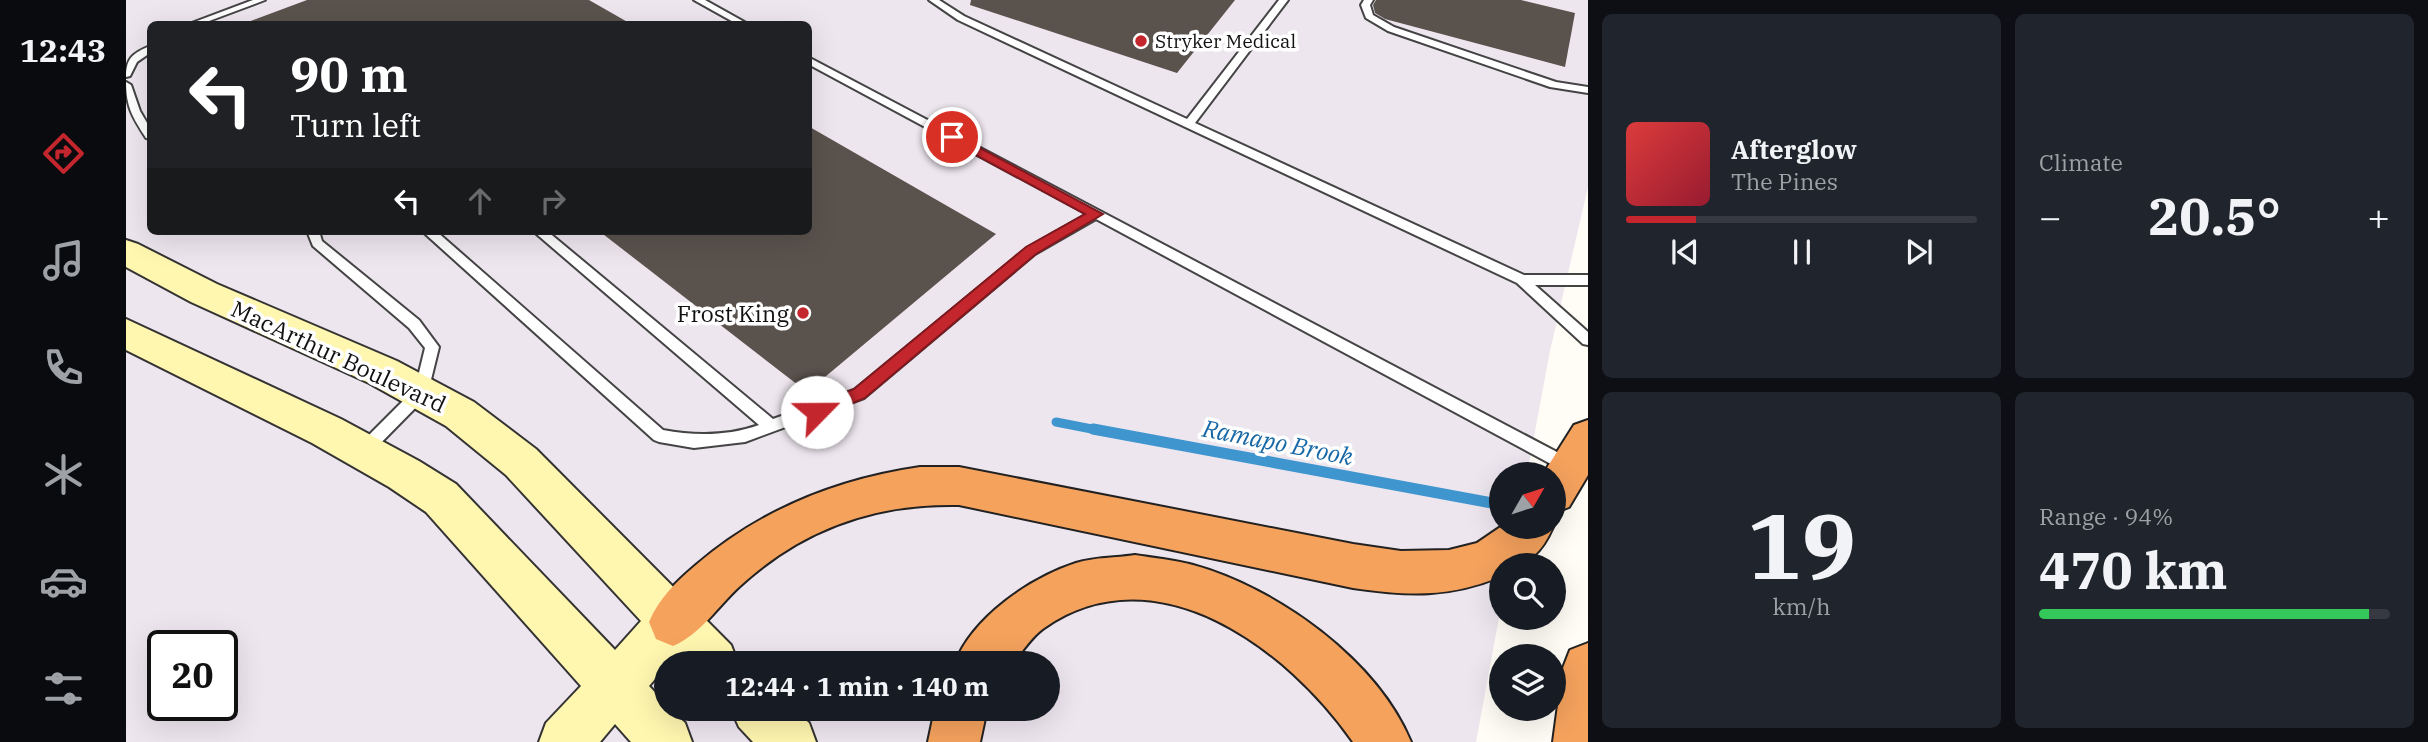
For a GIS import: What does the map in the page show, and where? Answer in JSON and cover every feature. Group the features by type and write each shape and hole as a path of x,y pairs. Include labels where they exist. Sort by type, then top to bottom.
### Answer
{"highway":[{"path":"673,622 707,583 772,537 824,510 897,486 959,486 1353,566 1409,574 1453,572 1477,565 1518,539"},
{"path":"988,651 1013,621 1056,592 1108,578 1167,580 1226,599 1282,630 1344,686 1373,722 1384,742"},
{"path":"1579,742 1588,668"},
{"path":"954,742 958,721"}],"main road":[{"name":"MacArthur Boulevard","path":"126,252 204,293 344,354 460,414 521,462 701,651"},
{"path":"126,333 363,450 441,498 636,721"},
{"path":"636,721 673,622"},
{"path":"565,742 636,721"},
{"path":"769,721 790,742"}],"lane":[{"path":"202,21 261,0"},
{"path":"698,0 737,21"},
{"path":"933,0 961,18 1522,280 1588,340"},
{"path":"1189,124 1284,0"},
{"path":"1369,0 1365,5 1369,16 1391,29 1554,85 1588,90"},
{"path":"126,74 133,60 147,51"},
{"path":"812,62 1571,466"},
{"path":"126,85 135,111 147,131"},
{"path":"433,235 659,436 694,442 745,436 859,394 1031,251 1096,214"},
{"path":"314,235 317,243 414,324 432,347 422,392 363,450"},
{"path":"544,235 772,427"},
{"path":"1522,280 1588,280"}],"shaded area":[{"path":"126,0 1588,0 1588,187 1550,351 1529,462 1489,462 1489,539 1514,539 1512,553 1489,553 1489,630 1497,630 1494,644 1489,644 1489,672 1476,742 126,742"}],"building":[{"path":"307,0 589,0 626,21 251,21"},
{"name":"Stryker Medical","path":"971,0 1235,0 1177,73 970,5"},
{"path":"1376,0 1521,0 1575,13 1565,67 1385,19 1375,13 1373,5"},
{"name":"Frost King","path":"812,128 996,234 807,392 604,235 812,235"}],"waterway":[{"name":"Ramapo Brook","path":"1056,422 1102,431"},
{"name":"Ramapo Brook","path":"1093,429 1489,502"}],"place":[{"name":"Stryker Medical","path":"1141,41"},
{"name":"Frost King","path":"803,313"}],"route":[{"path":"817,412 859,394 1031,251 1096,214 952,137"}]}
